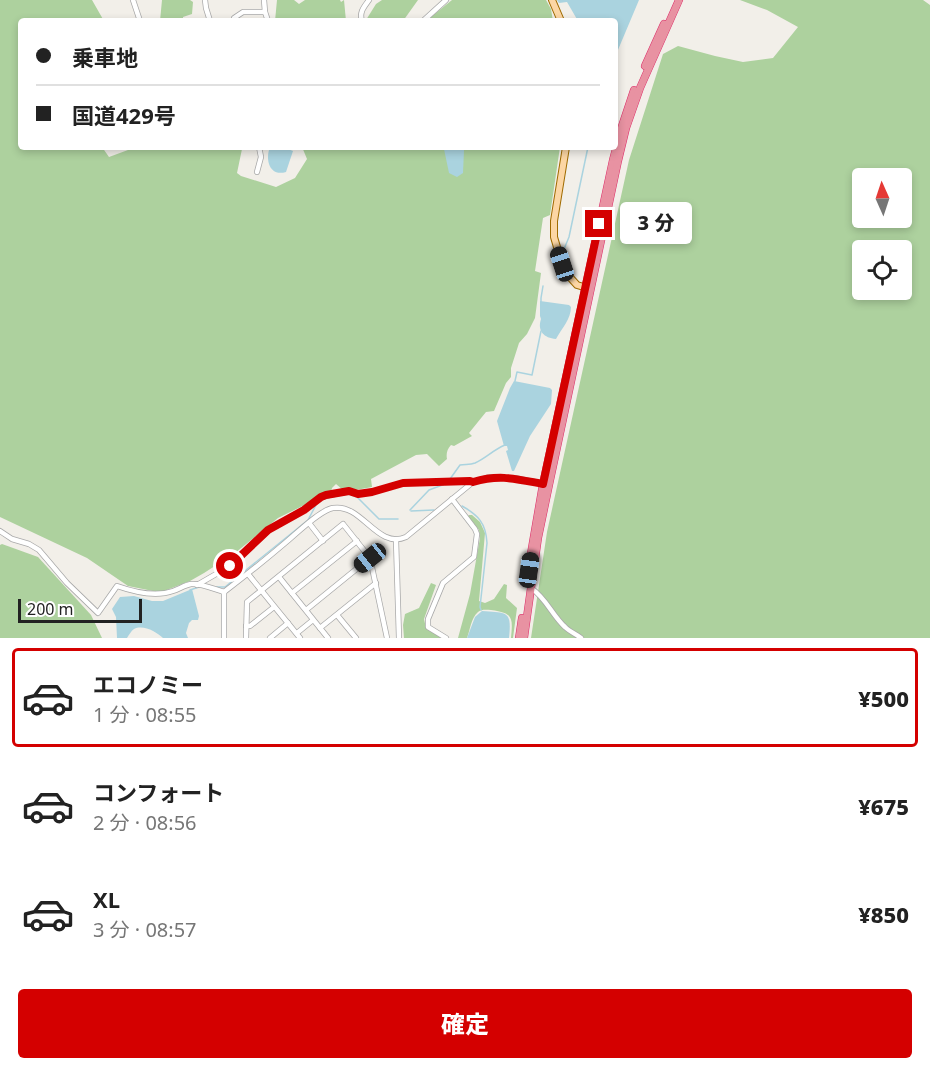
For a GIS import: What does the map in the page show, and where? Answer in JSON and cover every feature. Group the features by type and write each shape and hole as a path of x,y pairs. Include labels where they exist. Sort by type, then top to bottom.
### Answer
{"highway":[{"path":"618,145 635,88 674,0"},
{"path":"588,288 626,128 640,88 679,0"},
{"path":"519,638 528,576 546,484 617,150"},
{"path":"524,638 546,484"}],"main road":[{"path":"552,0 560,18"},
{"path":"566,150 554,221 554,237 567,274 577,285 588,288"}],"street":[{"path":"133,0 139,18"},
{"path":"205,0 209,18"},
{"path":"264,0 267,18"},
{"path":"362,18 362,11 369,0"},
{"path":"426,18 446,0"},
{"path":"234,18 243,12 265,12"},
{"path":"243,12 244,18"},
{"path":"257,172 261,157 260,150"},
{"path":"224,592 326,510 340,507 350,510 385,537 396,540 406,537 473,482 489,477 499,477 546,484"},
{"path":"197,585 230,566 268,530 304,510 321,497 349,491 358,494 372,492 403,483 473,482"},
{"path":"446,638 429,627 428,619 443,584 472,560 475,554 477,534 475,528 452,499"},
{"path":"309,523 323,541"},
{"path":"246,638 247,602 343,524 370,558 387,638"},
{"path":"0,531 12,539 39,550 67,583 98,613 117,586 162,594 190,584 224,592"},
{"path":"396,540 399,638"},
{"path":"292,593 357,541"},
{"path":"306,610 370,558"},
{"path":"248,574 298,636 313,620"},
{"path":"279,577 328,638"},
{"path":"320,628 376,583"},
{"path":"531,588 538,592 567,629 581,638"},
{"path":"224,592 224,638"},
{"path":"246,626 250,626 274,607"},
{"path":"337,615 356,638"},
{"path":"270,638 288,623"}],"green space":[{"path":"0,0 92,0 102,18 18,18 18,150 104,150 109,157 128,150 242,150 237,173 276,187 295,178 307,159 303,150 560,150 550,215 543,218 535,271 541,273 535,318 527,334 519,343 511,368 511,377 494,411 486,412 469,433 472,436 454,446 451,445 447,452 447,459 439,466 427,454 416,455 371,479 372,487 343,490 336,484 331,492 278,518 235,553 204,573 164,591 128,586 87,558 0,517"},
{"path":"162,0 190,0 193,2 192,14 183,18 160,18"},
{"path":"277,0 294,0 299,4 305,0 340,0 341,2 344,0 346,18 275,18"},
{"path":"382,0 418,0 405,18 367,18 376,4"},
{"path":"452,0 546,0 552,18 430,18"},
{"path":"740,0 923,0 930,5 930,638 531,638 547,532 629,160 663,54 678,46 743,62 773,58 798,27 767,10"},
{"path":"469,515 480,522 485,533 479,601 485,603 494,599 504,584 507,585 506,598 517,608 513,638 511,638 510,617 498,611 486,610 476,615 467,638 458,638 470,594 480,538 479,530"},
{"path":"0,545 38,557 91,615 102,638 0,638"},
{"path":"431,583 436,585 424,619 426,628 443,638 404,638 405,614 419,608"}],"water":[{"path":"557,0 639,0 618,50 618,18 576,18 567,2 559,3"},
{"path":"269,150 293,151 286,172 280,173 272,169 268,162"},
{"path":"444,150 464,150 463,173 457,177 449,173"},
{"path":"540,301 571,307 568,319 556,339 542,333"},
{"path":"514,381 552,390 551,404 530,436 512,471 506,451 507,446 504,446 497,421"},
{"path":"192,589 199,616 198,620 192,620 189,623 186,633 188,638 163,638 154,631 141,627 134,629 127,638 117,638 116,617 112,609 120,597 134,596 152,601 163,601"},
{"path":"482,611 506,615 510,622 509,638 467,638 475,617"}],"waterway":[{"path":"562,254 569,237 587,150"},
{"path":"541,302 543,286"},
{"path":"515,381 517,372 532,375 541,331"},
{"path":"450,479 460,465 475,463 505,445"},
{"path":"410,510 429,490 445,484"},
{"path":"217,587 225,587 308,520 317,503 325,498 348,494 357,497 379,519 398,519"},
{"path":"462,506 480,520 485,530 487,543 481,610"},
{"path":"411,511 434,510"},
{"path":"190,590 199,587"}],"route":[{"path":"230,566 268,530 326,495 349,491 358,494 372,492 403,483 473,482 489,477 515,478 543,484 599,224"}]}
